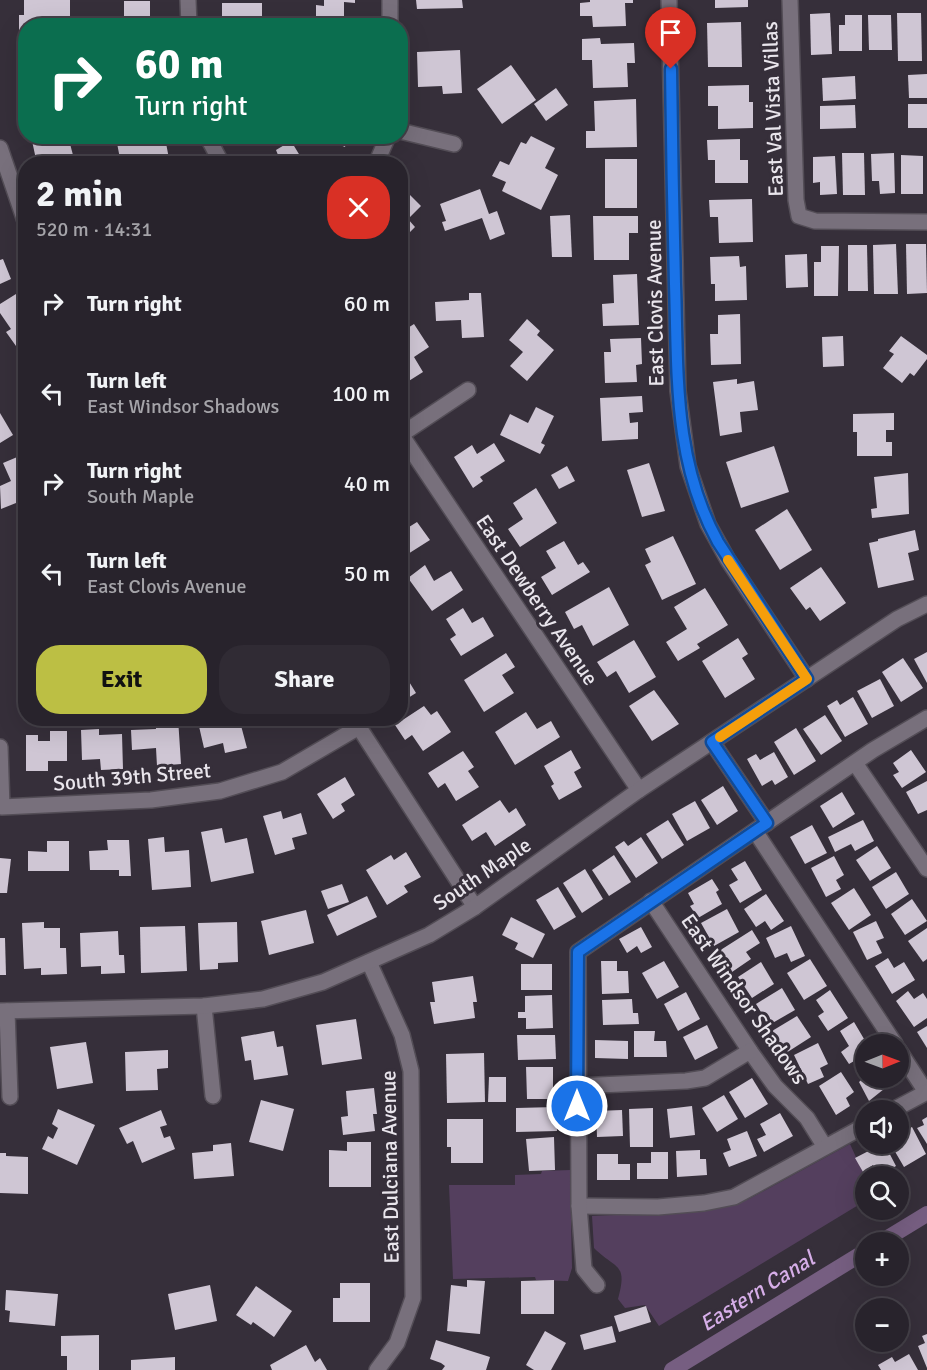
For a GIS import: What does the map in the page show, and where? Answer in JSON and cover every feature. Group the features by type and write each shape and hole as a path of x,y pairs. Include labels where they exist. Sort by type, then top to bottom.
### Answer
{"street":[{"path":"188,0 189,18"},
{"path":"390,0 390,18"},
{"name":"East Clovis Avenue","path":"669,0 678,391 688,466 708,524 728,560 807,679"},
{"name":"East Val Vista Villas","path":"790,0 796,200 799,216 815,220 927,222"},
{"path":"408,133 454,144"},
{"path":"0,148 18,201"},
{"path":"408,429 468,390"},
{"name":"East Dewberry Avenue","path":"408,444 639,790"},
{"name":"South Maple","path":"3,1011 204,1006 263,999 323,982 369,962 429,935 475,907 639,790 897,619 927,604"},
{"path":"597,1285 584,1269 579,1206 578,952 855,762 927,718"},
{"name":"South 39th Street","path":"0,747 2,807 151,800 220,791 282,772 351,726"},
{"path":"358,726 475,907"},
{"path":"712,742 761,827 889,1034"},
{"path":"855,762 927,869"},
{"name":"East Windsor Shadows","path":"651,901 750,1051 775,1086 807,1118 825,1147"},
{"name":"East Dulciana Avenue","path":"369,962 402,1035 411,1071 413,1298 397,1343 377,1370"},
{"path":"204,1006 213,1096"},
{"path":"3,1011 10,1097"},
{"path":"577,1086 686,1081 705,1078 750,1051"},
{"path":"909,1065 927,1092 909,1102"},
{"path":"579,1206 658,1207 704,1203 734,1197 855,1131"}],"shaded area":[{"path":"850,1144 860,1166 855,1166 855,1207 659,1326 645,1305 625,1308 618,1299 621,1272 594,1248 592,1216 706,1211 749,1199"},
{"path":"570,1170 572,1268 568,1281 536,1280 535,1277 453,1279 449,1185 515,1185 515,1175"}],"building":[{"path":"24,0 70,0 70,18 19,18 19,15 24,15"},
{"path":"324,0 355,0 355,3 344,2 344,18 316,18 316,5 324,6"},
{"path":"416,0 462,0 463,8 417,9"},
{"path":"590,0 633,0 633,3 625,3 626,26 593,27 592,16 580,16 580,3 590,2"},
{"path":"715,0 748,0 748,7 715,8"},
{"path":"124,1 150,1 150,18 124,18"},
{"path":"222,3 262,3 262,18 222,18"},
{"path":"830,13 832,54 811,55 810,14"},
{"path":"897,13 921,13 922,61 898,61"},
{"path":"845,15 862,15 862,51 839,51 839,25 845,25"},
{"path":"868,15 891,15 892,50 869,50"},
{"path":"741,22 742,67 708,67 707,23"},
{"path":"600,38 601,44 634,43 635,63 627,63 628,87 593,88 592,60 582,60 582,39"},
{"path":"460,50 462,93 443,94 442,86 418,87 417,52"},
{"path":"511,65 536,100 502,124 477,89"},
{"path":"927,74 927,98 909,98 908,75"},
{"path":"855,76 856,99 823,101 822,78"},
{"path":"749,85 749,102 753,102 753,128 718,129 718,106 708,106 708,86"},
{"path":"556,88 568,105 546,121 534,104"},
{"path":"636,99 637,147 586,148 586,131 595,131 594,101"},
{"path":"908,104 927,104 927,128 908,128"},
{"path":"855,105 856,128 820,129 820,106"},
{"path":"531,136 555,148 545,168 558,175 541,210 502,191 506,182 492,176 500,161 509,165 521,142 526,144"},
{"path":"740,139 740,160 748,160 748,183 715,183 715,160 708,160 707,140"},
{"path":"33,144 70,144 73,156 35,156"},
{"path":"117,144 166,144 168,156 119,156"},
{"path":"286,144 293,144 300,156 276,156 276,150"},
{"path":"842,153 864,153 865,195 843,195"},
{"path":"894,153 895,193 880,194 879,181 872,181 871,154"},
{"path":"901,155 923,156 923,194 901,194"},
{"path":"835,156 837,194 820,195 820,182 813,183 813,157"},
{"path":"605,159 637,159 637,208 605,208"},
{"path":"480,189 489,214 497,211 505,234 490,240 482,218 445,231 442,222 446,221 440,204"},
{"path":"408,193 421,206 408,219"},
{"path":"752,199 753,242 719,243 718,217 710,217 709,200"},
{"path":"570,215 572,257 552,257 550,216"},
{"path":"593,216 638,216 638,233 629,233 629,260 594,260"},
{"path":"408,219 415,227 408,234"},
{"path":"896,244 898,294 874,294 873,245"},
{"path":"906,244 926,244 927,293 907,294"},
{"path":"848,245 867,245 868,291 848,291"},
{"path":"821,246 839,246 838,296 814,296 814,262 821,262"},
{"path":"807,254 808,287 786,288 785,255"},
{"path":"739,256 740,267 746,266 747,300 715,301 715,284 711,284 710,257"},
{"path":"3,259 11,279 0,284 0,260"},
{"path":"637,274 639,325 603,326 602,304 614,303 613,275"},
{"path":"469,293 481,293 484,337 462,338 461,320 436,321 435,302 469,300"},
{"path":"16,294 18,297 18,345 16,346 6,332 11,329 0,313 0,304"},
{"path":"740,314 741,364 711,365 710,334 718,334 718,315"},
{"path":"527,319 540,331 537,335 554,350 527,381 510,366 523,352 509,340"},
{"path":"414,324 429,347 414,357 423,372 408,381 408,328"},
{"path":"843,336 844,366 823,367 822,337"},
{"path":"901,336 927,355 927,359 914,376 910,373 902,383 883,368 894,354 889,351"},
{"path":"641,338 642,364 636,365 637,382 605,383 604,352 611,352 610,339"},
{"path":"737,379 737,384 754,381 758,410 740,412 742,432 720,436 713,382"},
{"path":"642,396 643,412 629,413 630,423 638,422 638,439 602,441 600,398"},
{"path":"536,407 554,416 541,443 545,445 540,454 500,435 510,414 528,423"},
{"path":"0,413 13,435 0,443"},
{"path":"894,413 894,430 886,430 886,442 892,442 892,456 857,456 857,432 853,432 853,414"},
{"path":"494,443 505,461 480,477 483,481 473,488 454,457 472,445 477,454"},
{"path":"774,446 789,492 741,508 726,462"},
{"path":"18,457 18,502 1,509 0,486 11,481 3,463"},
{"path":"649,463 665,511 642,517 627,470"},
{"path":"567,466 575,481 559,489 551,475"},
{"path":"908,473 909,514 872,518 871,509 877,508 874,477"},
{"path":"536,488 557,523 520,547 508,529 523,519 513,503"},
{"path":"787,509 812,550 780,570 755,530"},
{"path":"417,522 430,540 408,554 408,526"},
{"path":"915,530 919,550 908,553 914,580 878,588 869,543"},
{"path":"673,536 696,584 662,600 645,565 651,562 645,549"},
{"path":"564,541 578,565 583,562 590,572 552,595 541,577 556,568 546,551"},
{"path":"425,565 434,581 451,571 463,590 432,611 408,578"},
{"path":"821,567 846,603 820,621 810,607 806,610 790,588"},
{"path":"609,587 629,625 593,646 582,625 574,629 565,612"},
{"path":"705,588 728,625 697,644 700,648 678,661 666,642 687,629 674,607"},
{"path":"463,608 472,623 483,617 494,636 461,656 450,639 456,635 446,619"},
{"path":"738,638 748,654 742,658 755,679 725,698 702,661"},
{"path":"634,640 656,677 629,693 616,671 607,677 597,662"},
{"path":"927,652 927,683 914,659"},
{"path":"506,653 515,667 502,675 514,693 484,712 464,680"},
{"path":"903,658 923,688 901,702 882,672"},
{"path":"880,679 894,706 872,718 857,691"},
{"path":"408,680 416,693 408,698"},
{"path":"654,690 679,724 652,741 629,706"},
{"path":"853,697 868,724 845,737 827,706 837,700 840,705"},
{"path":"424,706 431,715 437,711 451,732 423,751 412,735 405,740 396,726 408,726 408,716"},
{"path":"526,712 537,729 551,721 560,737 515,765 495,732"},
{"path":"825,715 842,741 821,755 803,729"},
{"path":"156,726 179,726 181,764 157,766 156,748 132,750 131,730 156,729"},
{"path":"199,726 241,726 247,748 225,753 223,743 204,748"},
{"path":"796,728 816,761 794,775 774,742"},
{"path":"99,729 99,735 122,734 123,769 101,770 100,759 82,760 81,730"},
{"path":"50,731 67,731 67,761 48,761 48,771 26,771 26,735 38,735 38,741 50,741"},
{"path":"571,750 581,768 574,772 582,787 559,800 551,786 554,784 544,766"},
{"path":"911,750 926,772 902,788 893,775 899,772 893,763"},
{"path":"463,751 474,767 468,771 479,787 456,801 445,783 438,788 428,773"},
{"path":"774,752 788,777 775,785 772,780 762,786 747,759 756,754 760,760"},
{"path":"345,777 355,795 341,804 345,811 333,819 317,794"},
{"path":"927,781 927,810 918,814 906,792"},
{"path":"723,786 738,811 717,825 701,800"},
{"path":"842,792 855,814 833,828 820,806"},
{"path":"500,800 509,813 516,808 526,825 495,846 486,832 472,841 462,825"},
{"path":"695,801 710,828 687,841 672,814"},
{"path":"281,811 283,819 301,813 307,834 292,838 295,849 275,855 263,816"},
{"path":"668,820 684,845 662,859 646,834"},
{"path":"863,820 874,841 855,851 851,844 835,852 828,837"},
{"path":"812,825 827,853 805,864 790,837"},
{"path":"222,828 225,843 247,838 254,873 211,882 201,832"},
{"path":"164,837 165,852 189,850 191,887 152,890 148,839"},
{"path":"641,837 658,863 636,878 615,847 624,841 628,846"},
{"path":"107,840 129,840 131,876 119,876 119,870 90,870 89,851 108,850"},
{"path":"47,841 69,841 69,871 28,871 28,851 47,852"},
{"path":"877,846 891,868 870,881 856,860"},
{"path":"406,852 421,877 404,886 408,892 387,905 366,870 391,855 394,860"},
{"path":"614,855 631,882 609,896 592,870"},
{"path":"834,856 844,875 836,880 841,889 826,897 811,868"},
{"path":"0,858 11,859 7,893 0,893"},
{"path":"745,861 762,890 740,903 729,885 738,880 731,869"},
{"path":"585,869 603,899 582,913 563,883"},
{"path":"896,872 909,894 886,909 872,887"},
{"path":"712,879 719,890 716,892 722,904 698,918 690,906 694,904 688,893"},
{"path":"342,884 349,902 328,909 321,891"},
{"path":"558,887 576,917 554,930 536,900"},
{"path":"854,888 871,915 849,930 831,903"},
{"path":"766,894 784,921 771,930 765,921 756,927 744,909"},
{"path":"367,896 377,917 337,936 327,915"},
{"path":"912,899 927,921 905,935 891,914"},
{"path":"727,909 739,932 714,946 701,923"},
{"path":"306,910 314,943 269,955 261,921"},
{"path":"511,917 545,934 533,958 515,949 518,943 502,935"},
{"path":"876,921 884,938 876,941 882,953 867,960 853,932"},
{"path":"44,922 44,928 60,928 60,948 66,948 67,974 41,975 41,968 24,969 22,923"},
{"path":"237,922 238,962 218,963 218,969 200,970 198,923"},
{"path":"185,926 187,971 141,973 140,927"},
{"path":"791,926 805,956 791,962 787,953 775,958 766,938"},
{"path":"641,927 652,947 641,953 637,946 627,953 619,939"},
{"path":"927,928 927,959 923,962 908,941"},
{"path":"752,930 760,943 746,952 751,959 732,972 719,951"},
{"path":"118,931 119,955 124,955 125,973 101,974 101,966 81,967 80,933"},
{"path":"0,938 5,938 6,975 0,975"},
{"path":"888,958 894,968 904,962 915,980 892,994 875,966"},
{"path":"810,959 827,986 804,1000 787,973"},
{"path":"601,961 617,961 617,971 628,971 629,993 602,994"},
{"path":"664,961 679,987 657,999 642,973"},
{"path":"761,962 774,984 752,998 738,977"},
{"path":"521,964 552,964 552,990 521,990"},
{"path":"473,976 477,1002 473,1002 475,1018 434,1024 430,1002 435,1002 432,982"},
{"path":"782,988 795,1010 769,1025 756,1004"},
{"path":"830,990 848,1018 828,1031 818,1016 824,1012 816,1000"},
{"path":"908,991 914,999 923,993 927,999 927,1018 914,1027 896,1001"},
{"path":"686,992 700,1019 678,1031 664,1004"},
{"path":"552,995 553,1028 526,1029 526,1018 518,1018 518,1012 525,1012 525,996"},
{"path":"632,999 633,1013 638,1013 639,1024 603,1025 602,1000"},
{"path":"797,1016 811,1037 786,1053 772,1031"},
{"path":"356,1019 362,1059 322,1065 316,1025"},
{"path":"854,1022 861,1034 855,1034 855,1060 849,1064 841,1052 849,1046 840,1031"},
{"path":"707,1025 718,1048 695,1060 683,1037"},
{"path":"927,1026 927,1048 917,1032"},
{"path":"274,1031 277,1047 283,1046 288,1075 254,1080 251,1060 245,1061 241,1037"},
{"path":"634,1031 655,1031 654,1041 666,1041 667,1057 634,1057"},
{"path":"517,1035 555,1035 556,1059 518,1060"},
{"path":"595,1040 628,1041 628,1059 595,1058"},
{"path":"86,1042 93,1083 57,1089 50,1047"},
{"path":"818,1043 828,1064 820,1068 824,1077 808,1084 794,1055"},
{"path":"168,1050 168,1068 157,1069 158,1090 126,1091 125,1052"},
{"path":"484,1053 485,1102 447,1103 446,1054"},
{"path":"526,1067 553,1067 553,1099 527,1099"},
{"path":"841,1072 854,1092 846,1098 850,1106 836,1115 819,1086"},
{"path":"489,1077 506,1077 506,1102 488,1102"},
{"path":"752,1078 768,1104 745,1118 729,1092"},
{"path":"374,1088 377,1114 373,1114 375,1131 343,1135 341,1117 348,1116 346,1091"},
{"path":"862,1088 885,1088 870,1100"},
{"path":"724,1095 738,1119 717,1132 702,1108"},
{"path":"261,1100 294,1109 283,1151 249,1142"},
{"path":"692,1106 695,1135 670,1138 667,1109"},
{"path":"556,1107 557,1131 516,1132 516,1108"},
{"path":"653,1108 653,1147 630,1147 629,1109"},
{"path":"58,1109 95,1125 77,1165 42,1149 48,1136 53,1139 58,1128 52,1124"},
{"path":"161,1110 167,1125 160,1127 164,1138 170,1136 175,1149 142,1163 133,1141 127,1144 119,1128"},
{"path":"622,1110 623,1136 597,1137 596,1111"},
{"path":"780,1113 793,1136 764,1152 757,1139 766,1135 760,1124"},
{"path":"927,1117 927,1144 917,1128 924,1125 922,1120"},
{"path":"447,1119 483,1119 483,1163 451,1163 451,1147 447,1147"},
{"path":"912,1127 926,1154 903,1166 896,1154 909,1154 909,1128"},
{"path":"747,1131 757,1156 729,1167 723,1153 731,1150 727,1139"},
{"path":"554,1137 555,1170 529,1171 526,1139"},
{"path":"347,1142 371,1142 371,1187 329,1187 329,1150 347,1151"},
{"path":"231,1143 234,1176 194,1179 192,1153 213,1151 213,1145"},
{"path":"700,1150 700,1159 706,1159 707,1175 677,1177 676,1151"},
{"path":"651,1152 668,1152 668,1179 637,1179 637,1163 651,1163"},
{"path":"0,1153 6,1153 6,1156 28,1157 28,1194 0,1193"},
{"path":"597,1154 618,1154 618,1164 630,1164 630,1180 597,1180"},
{"path":"863,1154 890,1154 896,1166 860,1166 855,1158"},
{"path":"467,1280 485,1281 480,1334 447,1331 451,1285 467,1287"},
{"path":"554,1280 554,1314 521,1314 521,1281"},
{"path":"340,1283 370,1283 370,1322 333,1322 333,1298 340,1298"},
{"path":"210,1285 217,1321 175,1330 168,1294"},
{"path":"256,1286 292,1311 274,1337 253,1322 251,1325 236,1315"},
{"path":"6,1290 58,1294 55,1326 9,1322 10,1311 5,1310"},
{"path":"646,1306 651,1322 619,1332 614,1316"},
{"path":"612,1326 616,1342 584,1350 580,1335"},
{"path":"545,1331 566,1343 551,1370 534,1370 526,1365"},
{"path":"927,1334 927,1368 918,1346 925,1343 922,1336"},
{"path":"99,1335 99,1370 67,1370 67,1356 61,1356 61,1336"},
{"path":"436,1340 490,1357 486,1370 442,1370 445,1366 430,1359"},
{"path":"306,1345 315,1362 320,1358 327,1370 272,1370 270,1365"},
{"path":"909,1354 918,1370 881,1370 878,1365 892,1357 895,1362"},
{"path":"175,1357 175,1370 131,1370 131,1360"}],"waterway":[{"name":"Eastern Canal","path":"897,1232 927,1214"},
{"name":"Eastern Canal","path":"672,1370 855,1258"}],"slow traffic":[{"path":"720,737 807,679 728,560"}],"route":[{"path":"577,1106 578,952 767,823 712,742 807,679 728,560 708,524 688,466 678,391 671,69"}]}
